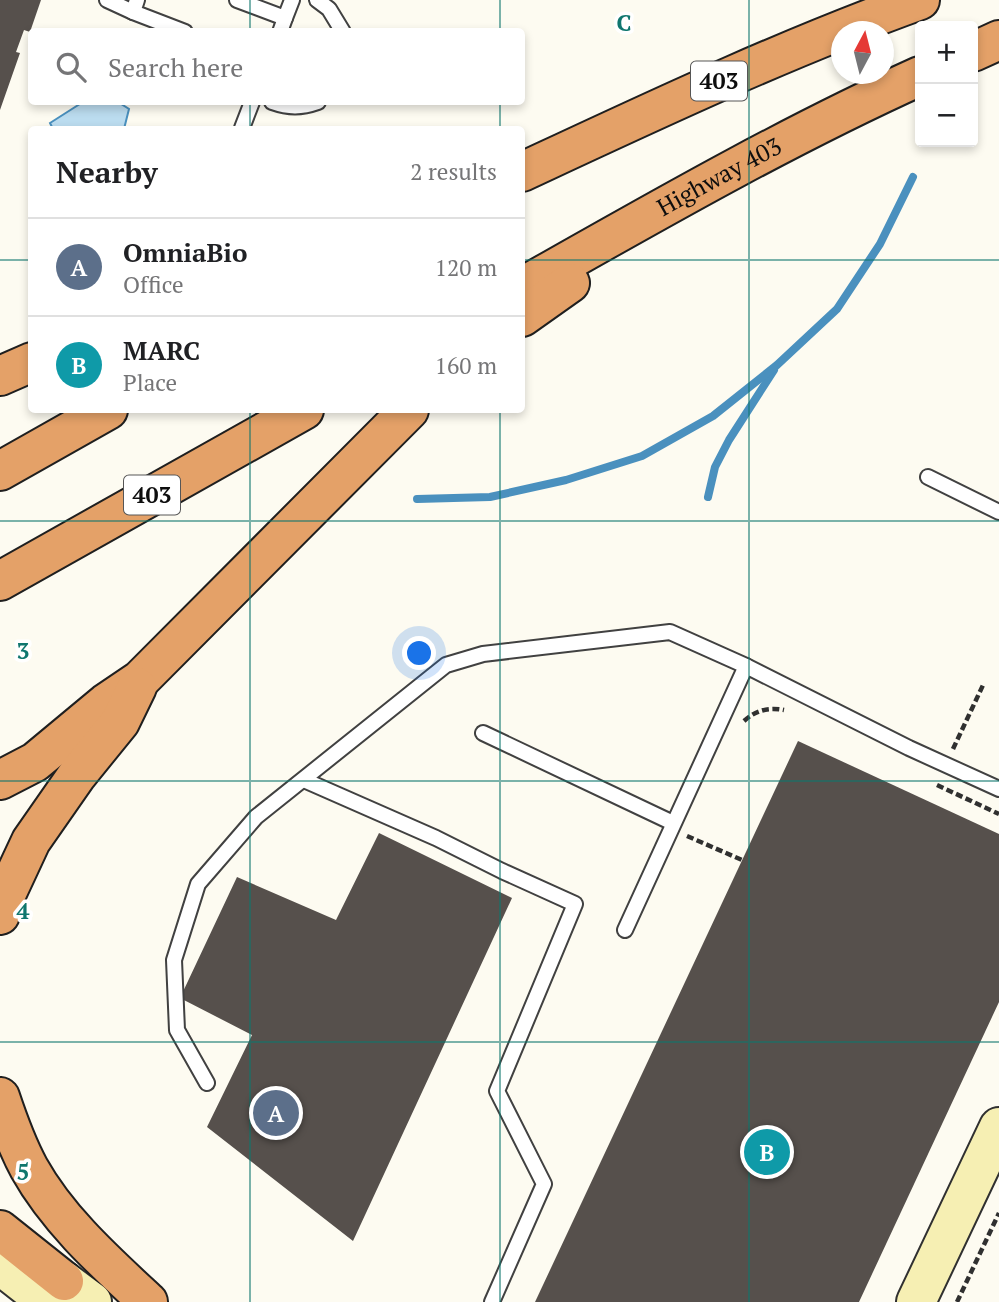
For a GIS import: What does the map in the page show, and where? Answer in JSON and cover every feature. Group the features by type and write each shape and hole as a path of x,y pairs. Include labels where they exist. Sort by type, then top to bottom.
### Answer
{"highway":[{"name":"403","path":"525,171 704,88 920,0"},
{"path":"978,50 999,40"},
{"name":"Highway 403","path":"525,285 834,115 915,78"},
{"path":"525,315 574,280 661,208"},
{"path":"0,376 28,364"},
{"path":"0,471 103,413"},
{"name":"403","path":"0,581 299,413"},
{"path":"0,780 35,762 106,703 140,680 406,413"},
{"path":"0,915 4,899 31,841 120,722 140,680"},
{"path":"0,1097 29,1167 48,1199 73,1228 148,1302"},
{"path":"0,1230 68,1295"}],"main road":[{"path":"916,1302 999,1127"},
{"path":"0,1265 68,1295"}],"lane":[{"path":"107,0 135,6 178,28"},
{"path":"237,0 282,25 292,0"},
{"path":"317,0 329,9 341,28"},
{"path":"243,126 251,105"},
{"path":"280,105 301,108 310,105"},
{"path":"928,477 999,512"},
{"path":"207,1083 177,1030 174,960 198,884 256,817 446,665 483,654 670,632 999,789"},
{"path":"625,930 746,666"},
{"path":"483,733 673,823"},
{"path":"304,780 436,838 575,904 497,1091 544,1184 492,1302"}],"path":[{"path":"984,683 936,782 999,814"},
{"path":"740,725 761,710 788,710"},
{"path":"957,1302 999,1213"}],"water":[{"path":"78,105 123,105 129,109 125,126 52,126 50,123"}],"building":[{"path":"0,0 41,0 31,28 28,28 28,31 24,30 16,52 20,53 0,110"},
{"path":"798,741 999,834 999,1002 859,1302 535,1302"},
{"path":"379,833 512,898 353,1241 207,1127 252,1035 180,998 237,877 336,920"}],"waterway":[{"path":"417,499 490,497 566,480 642,456 713,416 777,365 837,309 880,244 913,177"},
{"path":"708,497 715,467 729,440 774,370"}],"place":[{"name":"OmniaBio","path":"276,1113"},
{"name":"MARC","path":"767,1152"}]}
